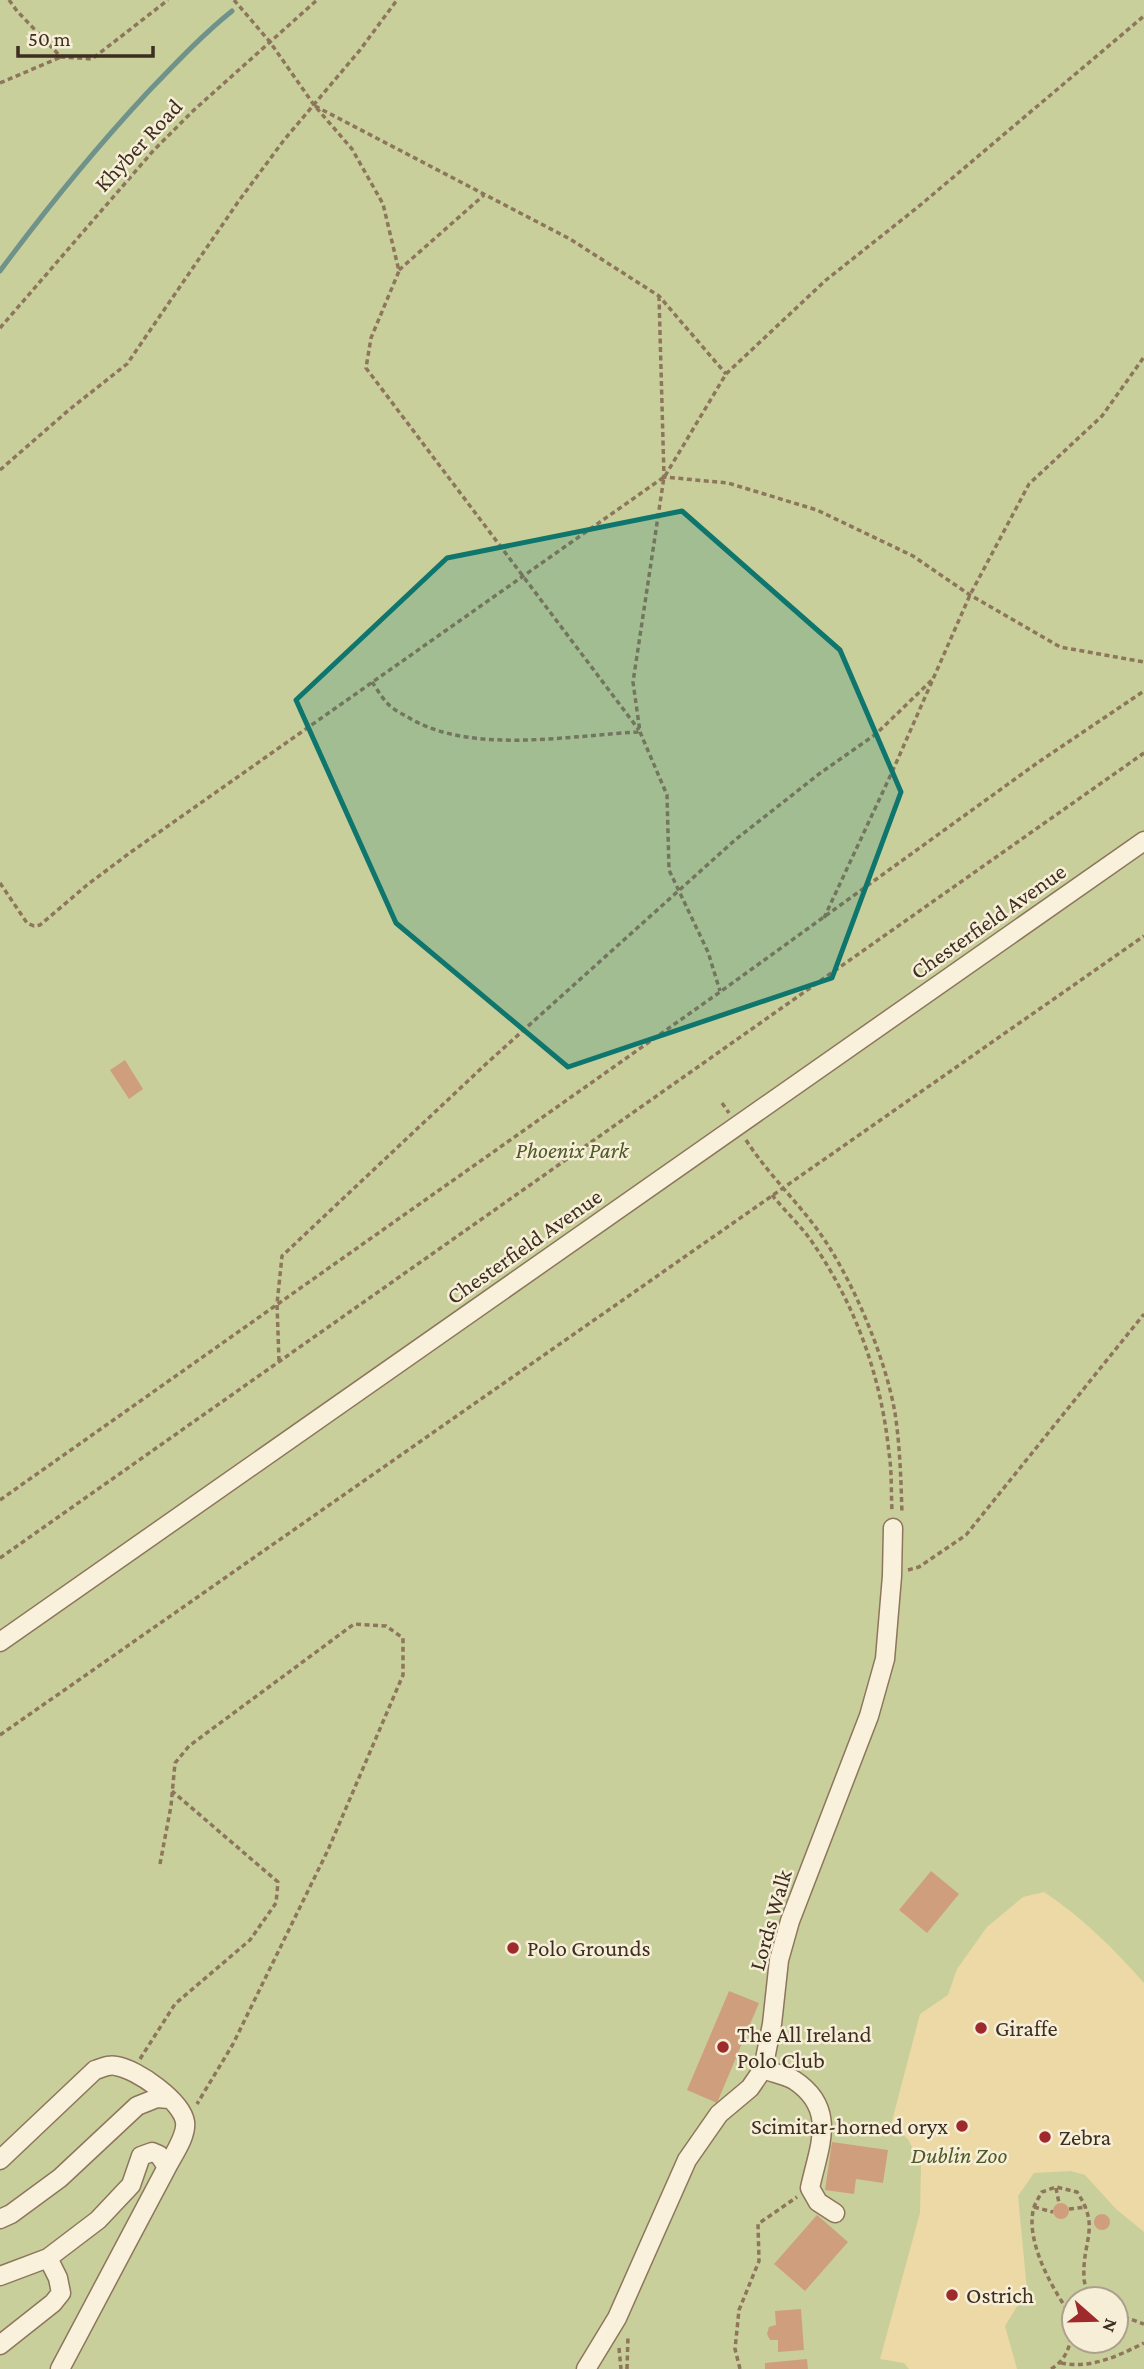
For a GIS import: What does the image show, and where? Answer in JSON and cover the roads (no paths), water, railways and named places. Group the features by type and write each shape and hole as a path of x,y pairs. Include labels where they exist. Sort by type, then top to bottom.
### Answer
{"street":[{"name":"Chesterfield Avenue","path":"0,1642 1144,841"},
{"name":"Lords Walk","path":"586,2369 617,2318 687,2160 719,2114 750,2088 763,2069 772,2024 779,1960 790,1921 878,1687 884,1659 897,1522"},
{"path":"0,2160 95,2070 112,2065 147,2078 181,2111 186,2124 167,2167 60,2369"},
{"path":"763,2069 792,2079 810,2094 821,2110 822,2130 810,2188 818,2203 835,2213"},
{"path":"0,2219 60,2178 137,2106 157,2098 169,2099"},
{"path":"0,2276 48,2258 98,2220 131,2185 141,2156 152,2152 159,2155 167,2167"},
{"path":"0,2345 53,2303 61,2292 58,2278 48,2258"}],"waterway":[{"path":"0,271 127,114 209,30 232,11"}],"place":[{"name":"Polo Grounds","path":"513,1948"},
{"name":"Giraffe","path":"981,2028"},
{"name":"The All Ireland Polo Club","path":"723,2047"},
{"name":"Scimitar-horned oryx","path":"962,2126"},
{"name":"Zebra","path":"1045,2137"},
{"name":"Ostrich","path":"952,2295"}],"park label":[{"name":"Phoenix Park","path":"572,1150"},
{"name":"Dublin Zoo","path":"959,2155"}]}
